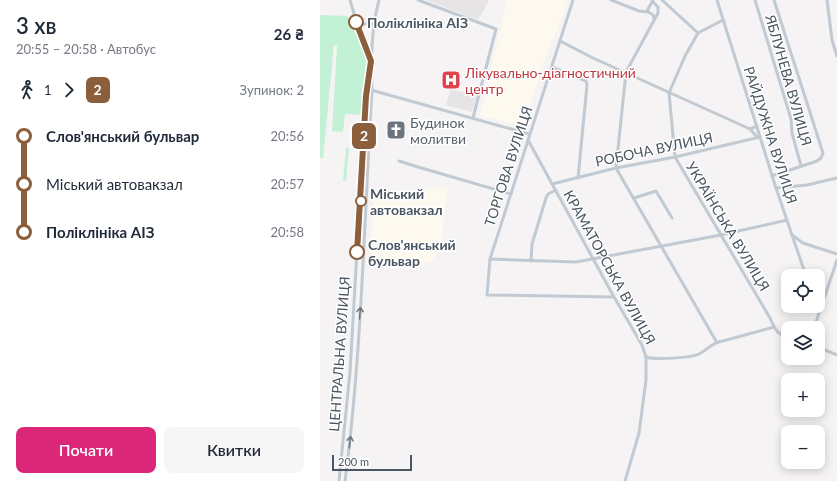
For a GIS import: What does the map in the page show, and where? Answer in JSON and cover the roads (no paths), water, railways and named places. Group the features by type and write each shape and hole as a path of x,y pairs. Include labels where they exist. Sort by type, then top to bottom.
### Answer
{"street":[{"path":"350,0 371,61"},
{"name":"ЦЕНТРАЛЬНА ВУЛИЦЯ","path":"339,481 350,372 367,90 374,19 379,0"},
{"path":"418,0 496,29 473,118"},
{"name":"ТОРГОВА ВУЛИЦЯ","path":"573,0 490,260 487,295 614,297"},
{"path":"611,0 639,11 648,12 654,15 654,19"},
{"path":"662,0 698,33"},
{"name":"РАЙДУЖНА ВУЛИЦЯ","path":"717,0 757,126 758,137 804,269"},
{"name":"ЯБЛУНЕВА ВУЛИЦЯ","path":"755,0 791,118 792,133 801,166"},
{"path":"772,176 817,161 821,158 823,153 774,0"},
{"path":"827,0 832,40 837,56"},
{"path":"648,12 648,8 653,1 659,9 626,72 616,168 716,341"},
{"path":"639,11 648,8"},
{"path":"675,157 669,93 685,56 698,33 723,20"},
{"path":"357,24 374,24"},
{"path":"560,41 593,58 750,129 758,137"},
{"name":"ЦЕНТРАЛЬНА ВУЛИЦЯ","path":"345,481 356,380 372,90 371,61"},
{"path":"552,67 586,81 587,85 578,178"},
{"path":"367,90 372,90 529,134"},
{"path":"750,129 757,126"},
{"name":"РОБОЧА ВУЛИЦЯ","path":"552,184 616,168 675,157 758,137"},
{"name":"КРАМАТОРСЬКА ВУЛИЦЯ","path":"528,140 642,345 646,357 646,380 639,433 625,481"},
{"name":"УКРАЇНСЬКА ВУЛИЦЯ","path":"675,157 774,327"},
{"path":"399,161 511,194"},
{"path":"776,188 808,184 837,178"},
{"path":"531,261 532,244 546,198 548,194 556,190"},
{"path":"634,198 656,191 672,218"},
{"path":"490,260 576,262 662,247 787,220"},
{"path":"791,234 803,243 837,254"},
{"path":"816,321 837,260"},
{"path":"646,357 654,359 691,356 705,350 716,341 723,341 774,327 781,334"},
{"path":"825,350 837,355"}],"place":[{"name":"Поліклініка АІЗ","path":"356,22"},
{"name":"Лікувально-діагностичний центр","path":"451,80"},
{"name":"Будинок молитви","path":"396,130"},
{"name":"Міський автовакзал","path":"361,201"},
{"name":"Слов'янський бульвар","path":"357,252"}]}
